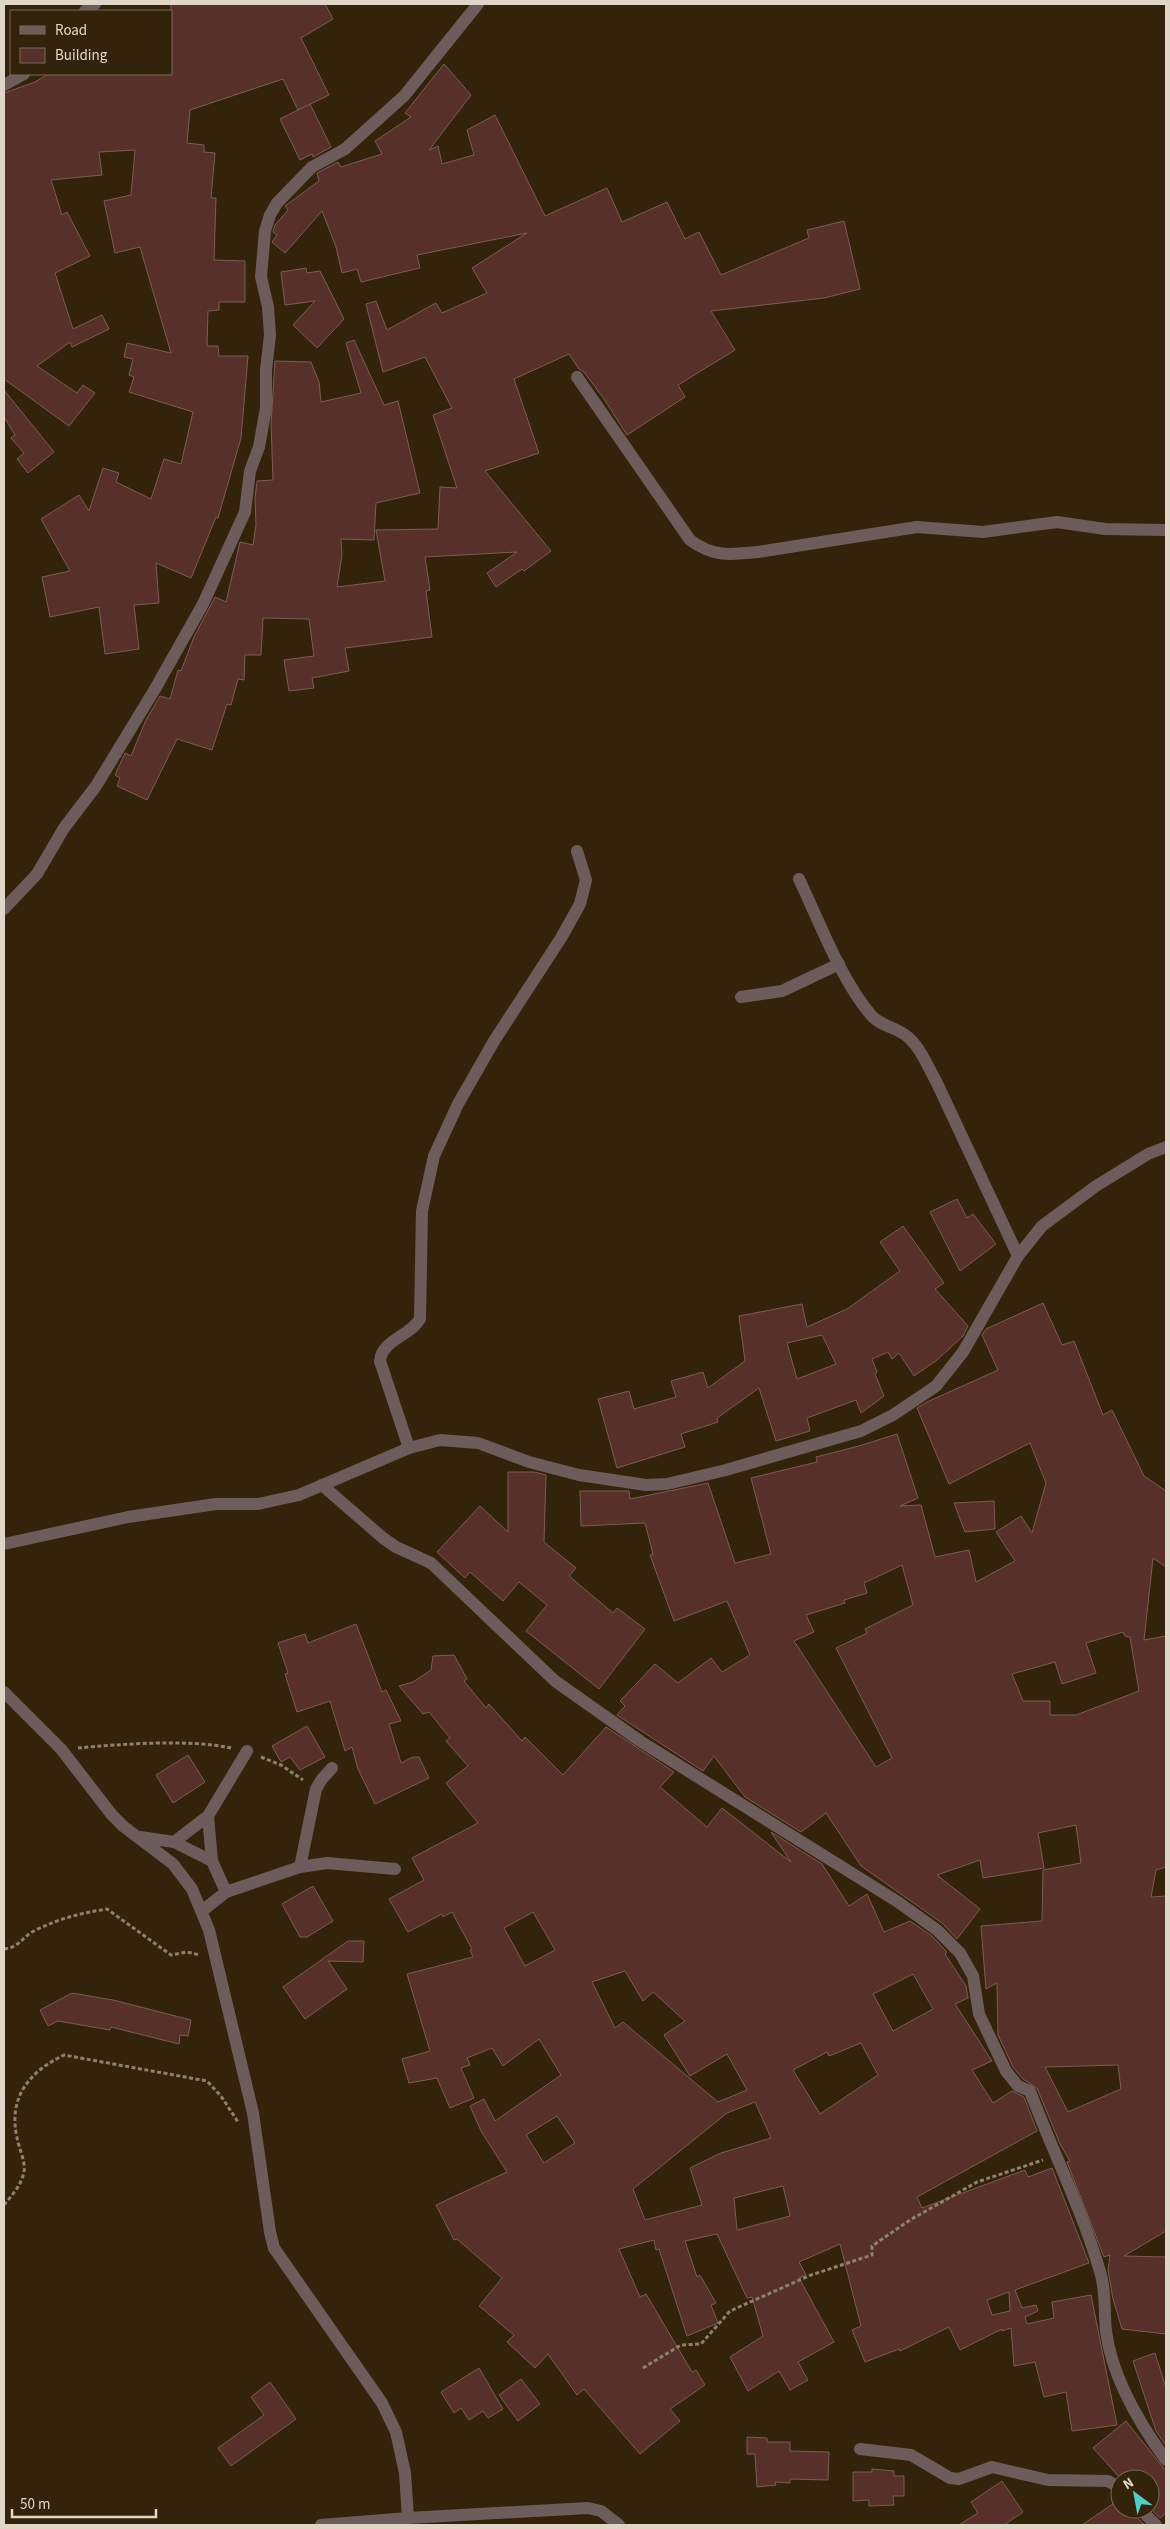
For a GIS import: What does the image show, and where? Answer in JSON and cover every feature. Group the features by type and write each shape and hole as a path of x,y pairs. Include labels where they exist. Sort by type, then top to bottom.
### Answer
{"street":[{"path":"4,909 37,874 64,828 96,786 155,689 202,604 245,512 250,470 259,447 266,408 266,370 270,335 268,307 261,277 265,231 270,215 277,203 312,167 345,149 404,96 473,5"},
{"path":"4,85 22,75"},
{"path":"578,377 690,540 708,552 735,555 917,527 983,532 1057,522 1105,529 1166,530"},
{"path":"409,1448 380,1360 381,1353 385,1347 415,1328 420,1320 422,1211 434,1156 458,1104 494,1041 561,938 580,904 586,880 577,851"},
{"path":"800,879 839,964 872,1016 904,1034 917,1048 936,1081 1018,1256"},
{"path":"741,997 782,991 839,964"},
{"path":"4,1544 128,1518 216,1504 258,1504 299,1496 409,1448 440,1440 478,1443 530,1462 580,1475 646,1485 667,1484 726,1470 860,1431 894,1415 936,1386 963,1352 1018,1256 1042,1226 1088,1192 1148,1154 1166,1147"},
{"path":"322,1485 382,1538 396,1547 431,1563 555,1681 640,1741 898,1902 937,1930 960,1953 973,1976 979,2014 1006,2071 1018,2086 1029,2090 1058,2155 1101,2275 1106,2299 1106,2330 1110,2355 1123,2389 1150,2438 1166,2460"},
{"path":"4,1692 61,1749 112,1815 173,1864 184,1876 202,1911 253,2113 274,2248 382,2403 396,2432 405,2473 408,2518"},
{"path":"174,1842 208,1816 247,1752"},
{"path":"300,1867 316,1789 332,1768"},
{"path":"208,1816 212,1861 226,1892"},
{"path":"138,1837 174,1842 212,1861"},
{"path":"202,1911 226,1892 300,1867 327,1863 395,1869"},
{"path":"860,2449 911,2455 950,2478 969,2476 981,2469 992,2466 1048,2480 1110,2482"},
{"path":"321,2525 588,2508 600,2511 619,2525"}],"path":[{"path":"61,1749 112,1745 214,1744 247,1752 281,1765 316,1789"},
{"path":"4,1949 15,1948 34,1931 72,1915 108,1909 171,1955 187,1952 215,1958"},
{"path":"4,2205 18,2188 24,2170 14,2126 18,2095 32,2076 48,2062 64,2055 207,2081 221,2096 238,2122"},
{"path":"643,2368 681,2345 701,2344 730,2311 811,2276 872,2255 872,2246 910,2220 977,2182 1058,2155"}],"building":[{"path":"171,4 325,4 333,19 301,38 329,95 298,110 283,79 190,110 187,143 204,145 204,152 215,153 211,198 216,198 214,260 245,261 245,302 219,302 219,310 208,311 207,346 218,346 219,356 248,356 241,438 218,518 216,517 191,578 156,563 159,603 134,605 139,649 105,654 99,607 50,617 42,577 70,571 41,519 79,495 89,511 103,468 119,473 116,482 151,499 164,459 181,464 193,412 129,392 134,377 129,375 133,359 124,357 127,343 171,353 140,247 115,253 104,201 131,195 135,150 99,152 102,175 51,180 62,215 67,212 90,256 55,273 73,329 102,315 109,329 72,347 70,342 37,366 77,393 83,385 95,393 69,426 4,379 4,93 35,82 46,75 172,75"},
{"path":"444,64 471,95 429,150 438,146 442,164 474,155 467,130 495,115 545,216 607,188 622,222 667,202 685,239 699,232 721,275 809,238 807,230 844,221 860,289 824,298 711,311 735,350 678,385 685,397 627,435 604,399 569,354 514,379 539,453 485,471 551,551 524,571 522,569 496,587 487,573 517,552 425,557 430,590 426,591 432,637 345,648 349,671 312,678 314,688 289,691 284,660 314,656 309,619 263,618 261,655 245,655 244,680 238,679 231,705 227,704 212,750 177,739 147,800 117,786 120,778 115,775 125,753 131,756 146,720 160,696 170,699 178,670 181,671 194,637 215,597 226,602 240,542 253,545 256,525 255,498 257,481 273,480 271,424 275,361 311,362 319,382 321,402 361,393 346,343 354,340 384,405 398,401 420,493 376,503 374,540 341,539 342,555 337,587 385,581 376,530 438,529 440,487 457,488 433,415 452,408 425,357 383,372 366,304 376,301 387,330 436,303 442,313 487,293 472,268 527,233 417,255 420,268 361,282 357,269 342,273 336,247 322,211 285,253 272,242 277,235 273,232 275,225 288,210 285,206 319,181 317,173 338,162 341,167 382,154 375,141 411,117 405,113"},
{"path":"310,104 331,147 313,157 312,154 300,160 280,119"},
{"path":"306,268 307,273 320,271 344,319 317,348 293,325 315,301 285,305 281,272"},
{"path":"4,390 54,452 28,473 17,459 24,453 11,438 15,435 4,417"},
{"path":"957,1199 967,1218 973,1214 996,1244 960,1271 930,1212"},
{"path":"903,1226 944,1283 935,1289 968,1326 963,1336 937,1360 914,1376 899,1353 892,1359 888,1352 872,1359 877,1372 875,1374 884,1396 861,1413 856,1400 807,1418 810,1431 776,1441 759,1388 717,1418 718,1422 681,1434 685,1447 617,1468 598,1399 629,1391 634,1409 676,1397 671,1381 703,1372 708,1388 745,1361 739,1316 802,1304 807,1327 847,1309 900,1271 880,1242","holes":["822,1335 836,1364 797,1379 787,1343"]},
{"path":"1043,1303 1062,1345 1074,1341 1103,1415 1112,1410 1144,1476 1166,1491 1166,1567 1153,1558 1144,1640 1166,1636 1166,1867 1156,1870 1151,1897 1166,1896 1166,2231 1124,2256 1166,2257 1166,2334 1122,2329 1113,2299 1108,2270 1110,2255 1104,2257 1067,2162 1070,2161 1060,2144 1037,2088 1023,2079 1013,2067 998,2035 997,1983 986,1989 981,1926 1042,1921 1043,1870 1081,1863 1076,1825 1038,1833 1044,1868 983,1878 980,1860 937,1875 980,1909 957,1939 942,1923 861,1866 826,1813 801,1832 745,1797 714,1756 703,1771 617,1715 625,1706 620,1701 655,1664 678,1683 711,1658 722,1672 750,1655 727,1601 674,1621 650,1555 653,1554 645,1523 581,1526 580,1491 629,1491 630,1499 708,1483 735,1563 771,1554 751,1478 817,1462 816,1457 897,1434 918,1498 900,1506 921,1505 935,1557 969,1550 976,1582 1015,1561 996,1532 1021,1516 1032,1533 1046,1483 1030,1443 949,1484 917,1408 998,1370 982,1335 986,1329","holes":["902,1565 913,1605 865,1629 867,1633 836,1648 892,1758 876,1767 794,1641 814,1632 806,1615 845,1603 844,1600 867,1593 864,1583","1123,1632 1125,1636 1130,1637 1139,1691 1076,1715 1050,1715 1050,1701 1023,1701 1012,1674 1055,1662 1062,1684 1096,1673 1086,1643","1118,2065 1121,2089 1068,2112 1045,2067"]},
{"path":"508,1472 534,1472 546,1475 544,1542 576,1568 569,1576 613,1613 617,1608 645,1629 599,1689 526,1631 547,1605 519,1582 503,1601 470,1572 465,1578 437,1552 480,1506 508,1532"},
{"path":"994,1501 995,1529 965,1532 954,1503"},
{"path":"356,1624 382,1692 386,1690 401,1721 389,1724 401,1763 413,1757 419,1757 429,1778 375,1804 358,1769 352,1747 345,1751 330,1701 297,1712 285,1674 288,1673 278,1643 305,1634 308,1643"},
{"path":"454,1655 467,1679 464,1681 486,1708 489,1704 522,1741 525,1737 563,1775 606,1727 674,1772 660,1787 707,1827 722,1808 791,1862 771,1832 822,1864 849,1906 867,1894 884,1932 910,1921 932,1936 947,1952 945,1954 966,1986 968,1998 955,2004 992,2061 972,2070 993,2103 1012,2091 1024,2097 1037,2131 917,2197 922,2208 1025,2170 1028,2177 1052,2168 1089,2263 1015,2290 1022,2308 1036,2305 1038,2311 1025,2317 1027,2324 1054,2318 1052,2302 1091,2295 1117,2425 1072,2431 1066,2392 1044,2397 1035,2362 1014,2366 1011,2328 1002,2331 1002,2329 960,2350 949,2327 900,2351 899,2349 865,2362 852,2330 861,2326 840,2244 799,2262 806,2275 799,2278 834,2342 798,2362 808,2380 790,2390 779,2371 748,2391 730,2357 763,2336 752,2297 747,2298 717,2234 685,2241 697,2277 700,2275 716,2303 711,2305 718,2323 687,2336 659,2249 656,2250 654,2240 619,2249 640,2297 646,2294 692,2372 696,2370 705,2385 670,2409 680,2421 640,2454 584,2389 577,2395 548,2354 535,2368 507,2342 514,2335 479,2306 502,2278 457,2239 454,2240 436,2205 507,2172 481,2131 470,2106 484,2099 495,2121 561,2075 539,2039 503,2066 492,2048 467,2058 470,2065 461,2068 474,2098 450,2108 437,2078 409,2083 402,2059 430,2051 407,1974 473,1957 470,1950 472,1949 452,1912 443,1917 442,1914 408,1932 389,1899 424,1880 412,1858 478,1823 446,1783 468,1766 446,1741 450,1738 429,1712 423,1714 399,1686 413,1682 431,1670 433,1656","holes":["533,1912 555,1950 525,1966 504,1928","625,1971 643,2001 653,1992 685,2021 664,2035 690,2076 727,2054 747,2090 718,2102 623,2022 615,2028 592,1982","913,1974 933,2009 893,2031 873,1994","861,2043 878,2075 820,2114 793,2070 827,2052 829,2056","755,2102 771,2138 721,2153 690,2168 702,2205 645,2220 633,2189 727,2113","557,2116 575,2143 544,2163 526,2135","783,2186 790,2216 737,2230 734,2198","1009,2292 1010,2311 992,2315 987,2300"]},
{"path":"307,1726 325,1757 300,1770 290,1757 281,1762 272,1746"},
{"path":"188,1755 205,1782 173,1803 156,1775"},
{"path":"313,1886 333,1921 307,1937 300,1937 282,1904"},
{"path":"348,1941 364,1941 363,1962 328,1961 347,1989 305,2019 283,1987"},
{"path":"72,1993 113,2000 191,2020 188,2036 180,2035 179,2044 111,2027 110,2030 58,2021 48,2026 40,2010"},
{"path":"1155,2353 1166,2388 1166,2446 1156,2431 1133,2361"},
{"path":"479,2368 503,2409 488,2418 483,2411 469,2420 461,2408 454,2413 441,2392"},
{"path":"521,2379 540,2404 518,2421 499,2395"},
{"path":"270,2382 296,2419 231,2466 218,2448 264,2415 251,2397"},
{"path":"1126,2421 1166,2471 1166,2513 1160,2518 1160,2469 1112,2469 1093,2448"},
{"path":"747,2437 767,2438 767,2442 790,2442 790,2451 829,2452 828,2480 790,2479 790,2483 775,2482 776,2485 757,2487 755,2454 747,2454"},
{"path":"872,2469 894,2471 894,2476 904,2476 904,2496 893,2496 894,2505 869,2506 869,2500 853,2501 853,2472 872,2472"},
{"path":"1002,2481 1023,2512 1004,2525 959,2525 978,2513 971,2502"},
{"path":"1110,2506 1110,2519 1138,2519 1145,2525 1082,2525"}]}
